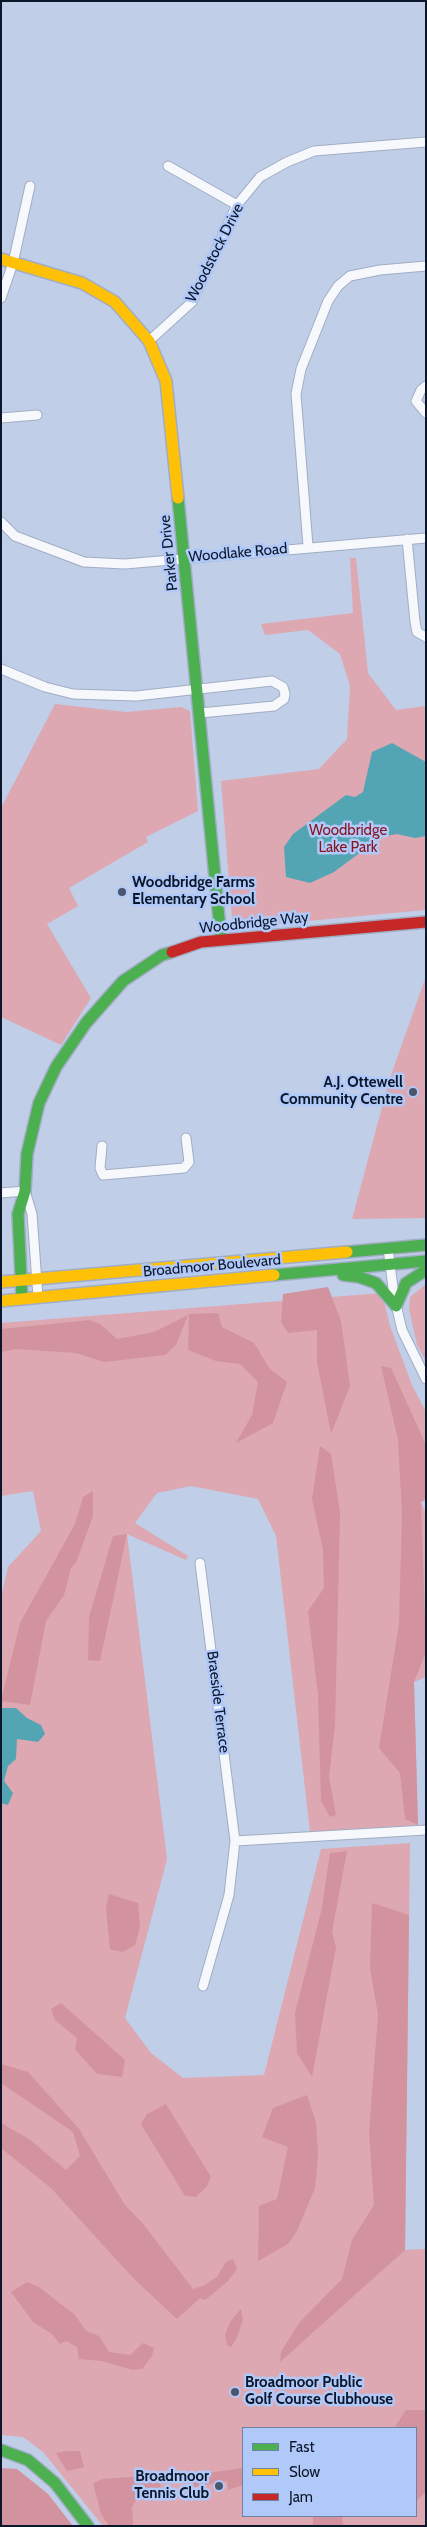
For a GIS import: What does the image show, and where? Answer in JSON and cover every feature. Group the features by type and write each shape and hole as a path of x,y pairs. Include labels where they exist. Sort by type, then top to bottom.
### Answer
{"street":[{"name":"Woodstock Drive","path":"149,341 192,302 238,205 260,177 287,162 314,151 426,142"},
{"path":"168,166 238,205"},
{"path":"1,298 13,263 30,186"},
{"name":"Parker Drive","path":"1,259 82,283 115,302 149,341 166,381 185,558 221,939"},
{"path":"308,546 296,394 301,369 328,301 338,286 350,276 380,270 426,266"},
{"path":"426,386 421,390 416,401 426,413"},
{"path":"1,418 37,415"},
{"name":"Woodlake Road","path":"1,522 15,536 84,562 125,564 308,546 426,538"},
{"path":"407,539 415,622 417,632 426,638"},
{"path":"1,669 45,687 73,694 136,696 197,688 272,682 283,687 285,694 284,700 274,706 200,713"},
{"name":"Woodbridge Way","path":"22,1298 18,1214 25,1191 27,1154 39,1103 56,1067 86,1022 123,981 162,955 180,948 221,939 426,922"},
{"path":"102,1146 100,1168 103,1175 184,1168 189,1162 186,1138"},
{"path":"1,1193 25,1191"},
{"name":"Woodbridge Way","path":"25,1191 32,1214 38,1297"},
{"name":"Broadmoor Boulevard","path":"1,1282 426,1244"},
{"path":"388,1248 389,1265 402,1330 426,1379"},
{"name":"Broadmoor Boulevard","path":"1,1301 426,1261"},
{"path":"396,1306 406,1282 426,1270"},
{"path":"320,1272 359,1277 376,1283 396,1306"},
{"name":"Braeside Terrace","path":"200,1564 235,1841 229,1895 203,1986"},
{"path":"235,1841 426,1830"},
{"path":"1,2450 28,2460 55,2483 88,2526"}],"green space":[{"name":"Woodbridge Lake Park","path":"350,558 356,558 368,673 396,710 426,706 426,910 243,927 232,919 221,781 319,769 347,739 350,686 340,654 308,630 265,635 261,624 353,613"},
{"path":"55,704 126,712 181,707 190,711 198,811 146,837 148,842 69,888 78,906 47,924 91,998 61,1045 1,1017 1,808"},
{"path":"426,976 426,1218 352,1219 389,1081"},
{"path":"426,1284 426,1361 417,1345 409,1309 410,1297"},
{"path":"382,1293 390,1326 412,1385 426,1412 426,1500 421,1502 426,1514 426,1677 414,1682 418,1825 310,1832 276,1536 258,1499 191,1486 157,1493 135,1523 188,1556 186,1560 127,1534 167,1859 125,2018 151,2053 183,2078 264,2075 321,1849 410,1843 405,2250 426,2249 426,2526 103,2526 43,2452 23,2437 1,2435 1,1598 8,1567 41,1531 33,1491 1,1496 1,1323"}],"shaded area":[{"path":"392,743 426,762 426,836 415,838 397,834 381,837 334,872 310,883 286,877 284,847 293,834 346,795 355,797 363,792 372,752"},
{"path":"328,1287 341,1321 350,1386 331,1434 317,1362 317,1330 288,1333 281,1322 283,1294"},
{"path":"218,1313 222,1327 254,1343 270,1369 287,1382 273,1423 236,1443 252,1415 258,1382 240,1364 216,1361 188,1350 189,1314"},
{"path":"188,1315 176,1345 165,1355 104,1362 76,1353 17,1349 1,1352 1,1329 90,1320 100,1324 117,1339 154,1332"},
{"path":"381,1366 391,1368 426,1445 426,1498 421,1502 426,1652 414,1682 418,1825 405,1819 400,1773 379,1748 399,1624 402,1514 398,1440"},
{"path":"320,1446 331,1454 340,1513 335,1726 329,1777 336,1815 330,1817 321,1801 318,1695 308,1611 324,1588 323,1550 312,1499"},
{"path":"93,1491 93,1516 76,1563 71,1568 64,1595 46,1621 30,1705 1,1701 20,1623 75,1524 83,1497"},
{"path":"127,1534 100,1661 88,1660 89,1617 113,1536"},
{"path":"2,1708 16,1708 27,1718 41,1725 45,1734 38,1742 17,1739 16,1759 8,1766 4,1781 13,1793 8,1805 1,1803"},
{"path":"347,1851 332,1932 336,1947 312,2077 297,2053 295,2013 322,1908 330,1853"},
{"path":"109,1894 138,1903 140,1927 135,1945 122,1952 110,1949 106,1908"},
{"path":"372,1903 409,1915 405,2250 280,2362 281,2352 299,2323 342,2279 352,2240 374,2205 369,2133 378,2015 370,1968"},
{"path":"61,2003 125,2060 122,2077 97,2074 75,2049 77,2038 55,2020 51,2009"},
{"path":"1,2064 28,2072 79,2129 125,2205 144,2225 193,2289 203,2286 217,2277 226,2262 233,2259 237,2269 227,2282 205,2300 200,2298 177,2319 135,2280 51,2188 1,2148 1,2123 29,2139 66,2170 80,2156 73,2132 1,2083"},
{"path":"307,2095 316,2122 318,2155 315,2188 297,2231 288,2244 258,2261 259,2206 277,2199 288,2147 262,2137 273,2108"},
{"path":"166,2104 211,2177 207,2186 196,2197 185,2196 141,2124 147,2114"},
{"path":"27,2282 39,2287 75,2315 86,2331 99,2336 109,2352 130,2355 143,2343 154,2348 152,2356 142,2369 133,2370 102,2361 79,2359 77,2347 66,2341 60,2344 52,2334 33,2322 11,2292"},
{"path":"241,2309 243,2319 237,2338 231,2347 227,2345 225,2335 230,2322"},
{"path":"406,2410 426,2410 426,2492 417,2500 417,2427 395,2427"},
{"path":"80,2451 84,2467 67,2471 56,2453"},
{"path":"1,2468 17,2469 48,2494 73,2526 1,2526"},
{"path":"242,2468 242,2485 228,2490 227,2481 189,2487 187,2476"},
{"path":"159,2475 161,2490 155,2496 136,2500 132,2507 133,2526 109,2526 101,2514 93,2483 103,2479"},
{"path":"313,2517 342,2517 343,2526 313,2526"}],"traffic: fast":[{"path":"178,498 221,939"},
{"path":"22,1298 18,1214 25,1191 27,1154 39,1103 56,1067 86,1023 123,981 162,955 172,952"},
{"path":"347,1252 426,1245"},
{"path":"274,1275 426,1261"},
{"path":"343,1275 359,1277 376,1283 396,1306 406,1283 426,1270"},
{"path":"1,2450 28,2460 55,2483 88,2526"}],"traffic: slow":[{"path":"1,259 82,283 115,302 149,341 166,381 178,498"},
{"path":"1,1282 347,1252"},
{"path":"1,1301 274,1275"}],"traffic: jam":[{"path":"172,952 201,942 426,922"}],"place":[{"name":"Woodbridge Farms Elementary School","path":"122,892"},
{"name":"A.J. Ottewell Community Centre","path":"413,1092"},
{"name":"Broadmoor Public Golf Course Clubhouse","path":"235,2392"},
{"name":"Broadmoor Tennis Club","path":"219,2486"}]}
